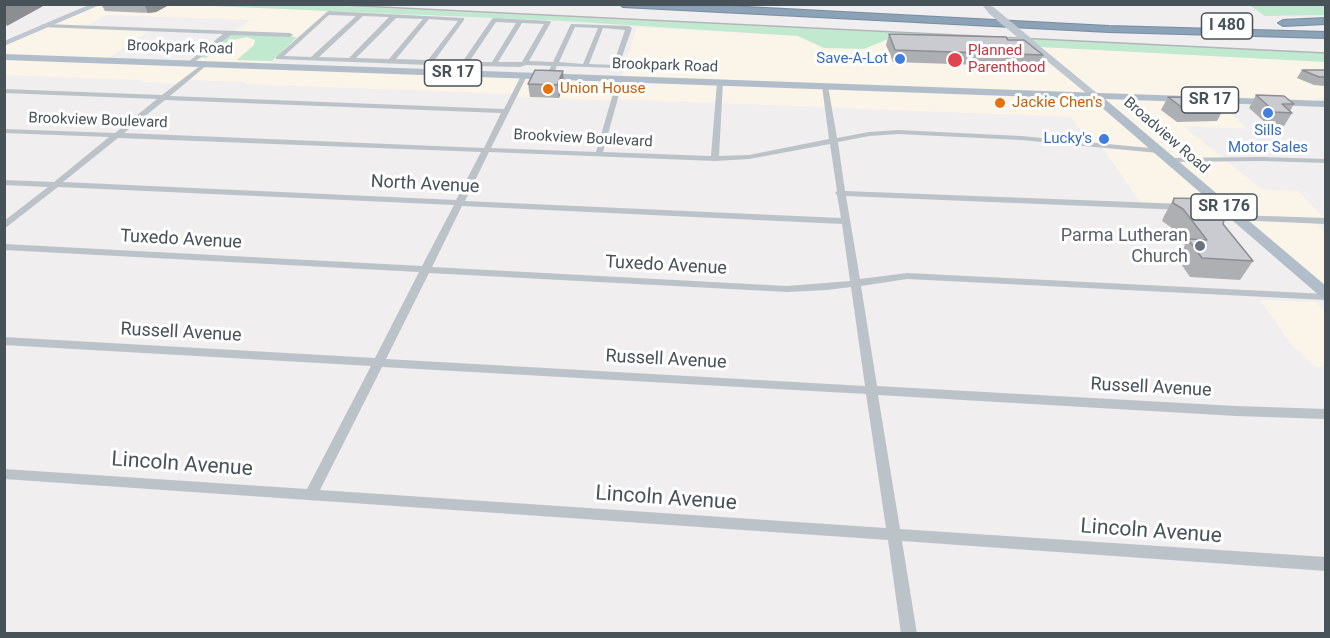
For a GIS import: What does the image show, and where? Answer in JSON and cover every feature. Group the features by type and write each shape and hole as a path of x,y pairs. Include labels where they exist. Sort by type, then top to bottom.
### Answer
{"highway":[{"name":"I 480","path":"623,4 988,24 1326,36"},
{"name":"I 480","path":"752,4 1128,23 1326,28"},
{"path":"1128,23 1326,21"}],"main road":[{"path":"65,16 85,4"},
{"path":"4,44 65,16 99,4"},
{"name":"Broadview Road","path":"984,4 1095,96 1326,296"},
{"name":"Brookpark Road","path":"4,57 1326,104"}],"street":[{"path":"429,63 462,19 328,13 278,58 391,62 429,63 465,63 520,65 525,63 555,64 585,66 616,67 629,28 573,25 555,64 549,77"},
{"path":"313,59 361,15"},
{"path":"351,60 394,16"},
{"path":"391,62 428,17"},
{"path":"465,63 494,20 548,22 525,63"},
{"path":"494,64 520,21"},
{"path":"42,26 290,35"},
{"path":"585,66 601,27"},
{"path":"189,64 229,33"},
{"path":"367,70 375,61"},
{"path":"4,226 205,64"},
{"path":"310,496 504,111 524,76"},
{"path":"599,154 620,80"},
{"path":"715,159 720,82"},
{"path":"825,86 853,284 909,633"},
{"path":"4,92 504,111"},
{"name":"Brookview Boulevard","path":"4,131 408,148 486,148 715,159 758,155 869,134 898,132 1021,138 1158,151"},
{"path":"1169,160 1326,161"},
{"name":"North Avenue","path":"4,182 845,221"},
{"path":"840,193 1197,208"},
{"path":"1208,208 1226,209"},
{"path":"1236,218 1326,221"},
{"name":"Tuxedo Avenue","path":"4,247 787,289 853,284 907,276 1326,296"},
{"name":"Russell Avenue","path":"4,341 1326,414"},
{"name":"Lincoln Avenue","path":"4,474 1326,564"}],"shaded area":[{"path":"99,4 189,5 329,11 267,66 620,80 637,27 798,36 824,48 888,39 1325,62 1325,98 1314,98 1320,103 1219,101 1247,129 1183,126 1261,189 1298,191 1325,219 1314,221 1325,233 1325,294 1226,209 1143,206 1101,146 1091,145 1071,117 512,97 512,94 246,84 247,82 185,80 180,84 140,82 142,80 5,75 5,44","holes":["105,15 250,20 189,64 106,60 150,30 83,28"]},
{"path":"1260,300 1316,302 1325,311 1325,367 1315,367 1291,344"}],"green space":[{"path":"189,5 319,5 1325,53 1326,62 888,39 864,49 824,48 798,36 565,21"},
{"path":"1249,5 1325,5 1325,15 1265,16"},
{"path":"228,34 297,37 272,61 363,64 237,60 254,45 255,40 247,37 229,41 206,58 198,57"}],"building":[{"path":"889,34 1006,37 1008,40 1024,40 1043,55 895,50"},
{"path":"535,70 563,71 557,85 528,84"},
{"path":"1302,70 1326,70 1326,77 1319,77"},
{"path":"1256,95 1284,96 1294,104 1282,104 1292,113 1275,112"},
{"path":"1168,97 1211,98 1224,108 1184,109"},
{"path":"1174,198 1210,199 1228,205 1223,224 1253,261 1202,258 1188,239 1207,240 1183,209 1173,203"}],"railway":[{"path":"319,4 1326,53"}],"place":[{"name":"Save-A-Lot","path":"900,59"},
{"name":"Planned Parenthood","path":"955,60"},
{"name":"Union House","path":"548,89"},
{"name":"Jackie Chen's","path":"1000,103"},
{"name":"Sills Motor Sales","path":"1268,113"},
{"name":"Lucky's","path":"1104,139"},
{"name":"Parma Lutheran Church","path":"1200,246"}]}
